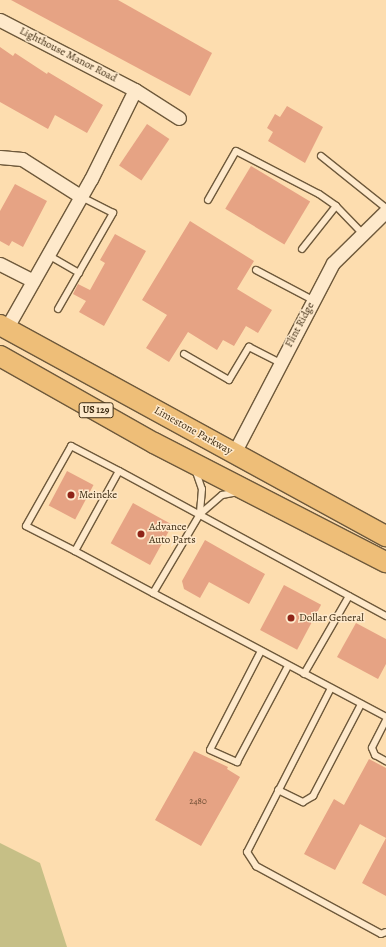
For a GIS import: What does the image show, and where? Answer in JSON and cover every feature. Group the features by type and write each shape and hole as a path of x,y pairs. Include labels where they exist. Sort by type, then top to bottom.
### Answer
{"main road":[{"name":"Limestone Parkway","path":"2,331 234,453 386,536"},
{"name":"US 129","path":"0,356 194,464 386,562"}],"street":[{"name":"Lighthouse Manor Road","path":"0,20 135,90 179,118"},
{"path":"2,331 48,255 135,90"},
{"path":"0,157 22,159 80,196"},
{"name":"Flint Ridge","path":"234,453 333,263 386,209"},
{"path":"0,264 33,281"}],"lane":[{"path":"208,200 236,151 319,194 336,206 362,233"},
{"path":"321,156 386,209"},
{"path":"58,309 114,213 80,196"},
{"path":"302,249 336,206"},
{"path":"48,255 79,273"},
{"path":"256,270 313,300"},
{"path":"184,354 229,380 249,347 280,363"},
{"path":"386,616 200,514 71,446 26,526 288,666 386,716"},
{"path":"194,464 202,489 200,514"},
{"path":"75,551 119,471"},
{"path":"153,593 200,514 222,495 246,491"},
{"path":"304,674 349,596"},
{"path":"261,651 210,750 237,762 288,666"},
{"path":"331,688 247,852 256,866 381,934 386,932"},
{"path":"278,790 303,802 313,796 362,704"},
{"path":"386,720 372,748 375,755 386,761"}],"shaded area":[{"path":"0,843 40,863 67,947 0,947"}],"building":[{"path":"11,0 118,0 212,53 190,96"},
{"path":"0,47 13,56 15,53 47,74 48,72 103,105 87,133 55,115 48,129 0,102"},
{"path":"287,106 323,127 305,163 268,141 273,132 267,128 275,114 280,117"},
{"path":"147,124 169,139 141,181 119,165"},
{"path":"251,166 310,202 284,244 225,209"},
{"path":"15,184 47,201 23,247 12,241 9,246 0,241 0,211"},
{"path":"190,221 254,261 237,289 272,310 258,333 246,326 234,346 223,340 217,350 188,332 169,362 146,348 167,315 142,300"},
{"path":"115,234 146,251 104,326 79,312 86,301 73,294 78,284 90,290 105,263 100,260"},
{"name":"Meineke","path":"67,471 93,485 75,520 49,505"},
{"name":"Advance Auto Parts","path":"133,503 172,525 150,565 111,543"},
{"path":"205,540 265,574 249,604 209,582 200,598 184,589 182,581"},
{"name":"Dollar General","path":"284,585 321,605 297,650 260,630"},
{"path":"356,623 386,639 386,664 378,679 337,657"},
{"path":"194,751 228,767 227,769 240,777 201,846 155,820"},
{"path":"369,759 386,768 386,838 360,824 335,870 304,854 334,799 344,805"},
{"path":"386,838 386,896 362,883"}],"place":[{"name":"Meineke","path":"71,495"},
{"name":"Advance Auto Parts","path":"141,534"},
{"name":"Dollar General","path":"291,618"}]}
